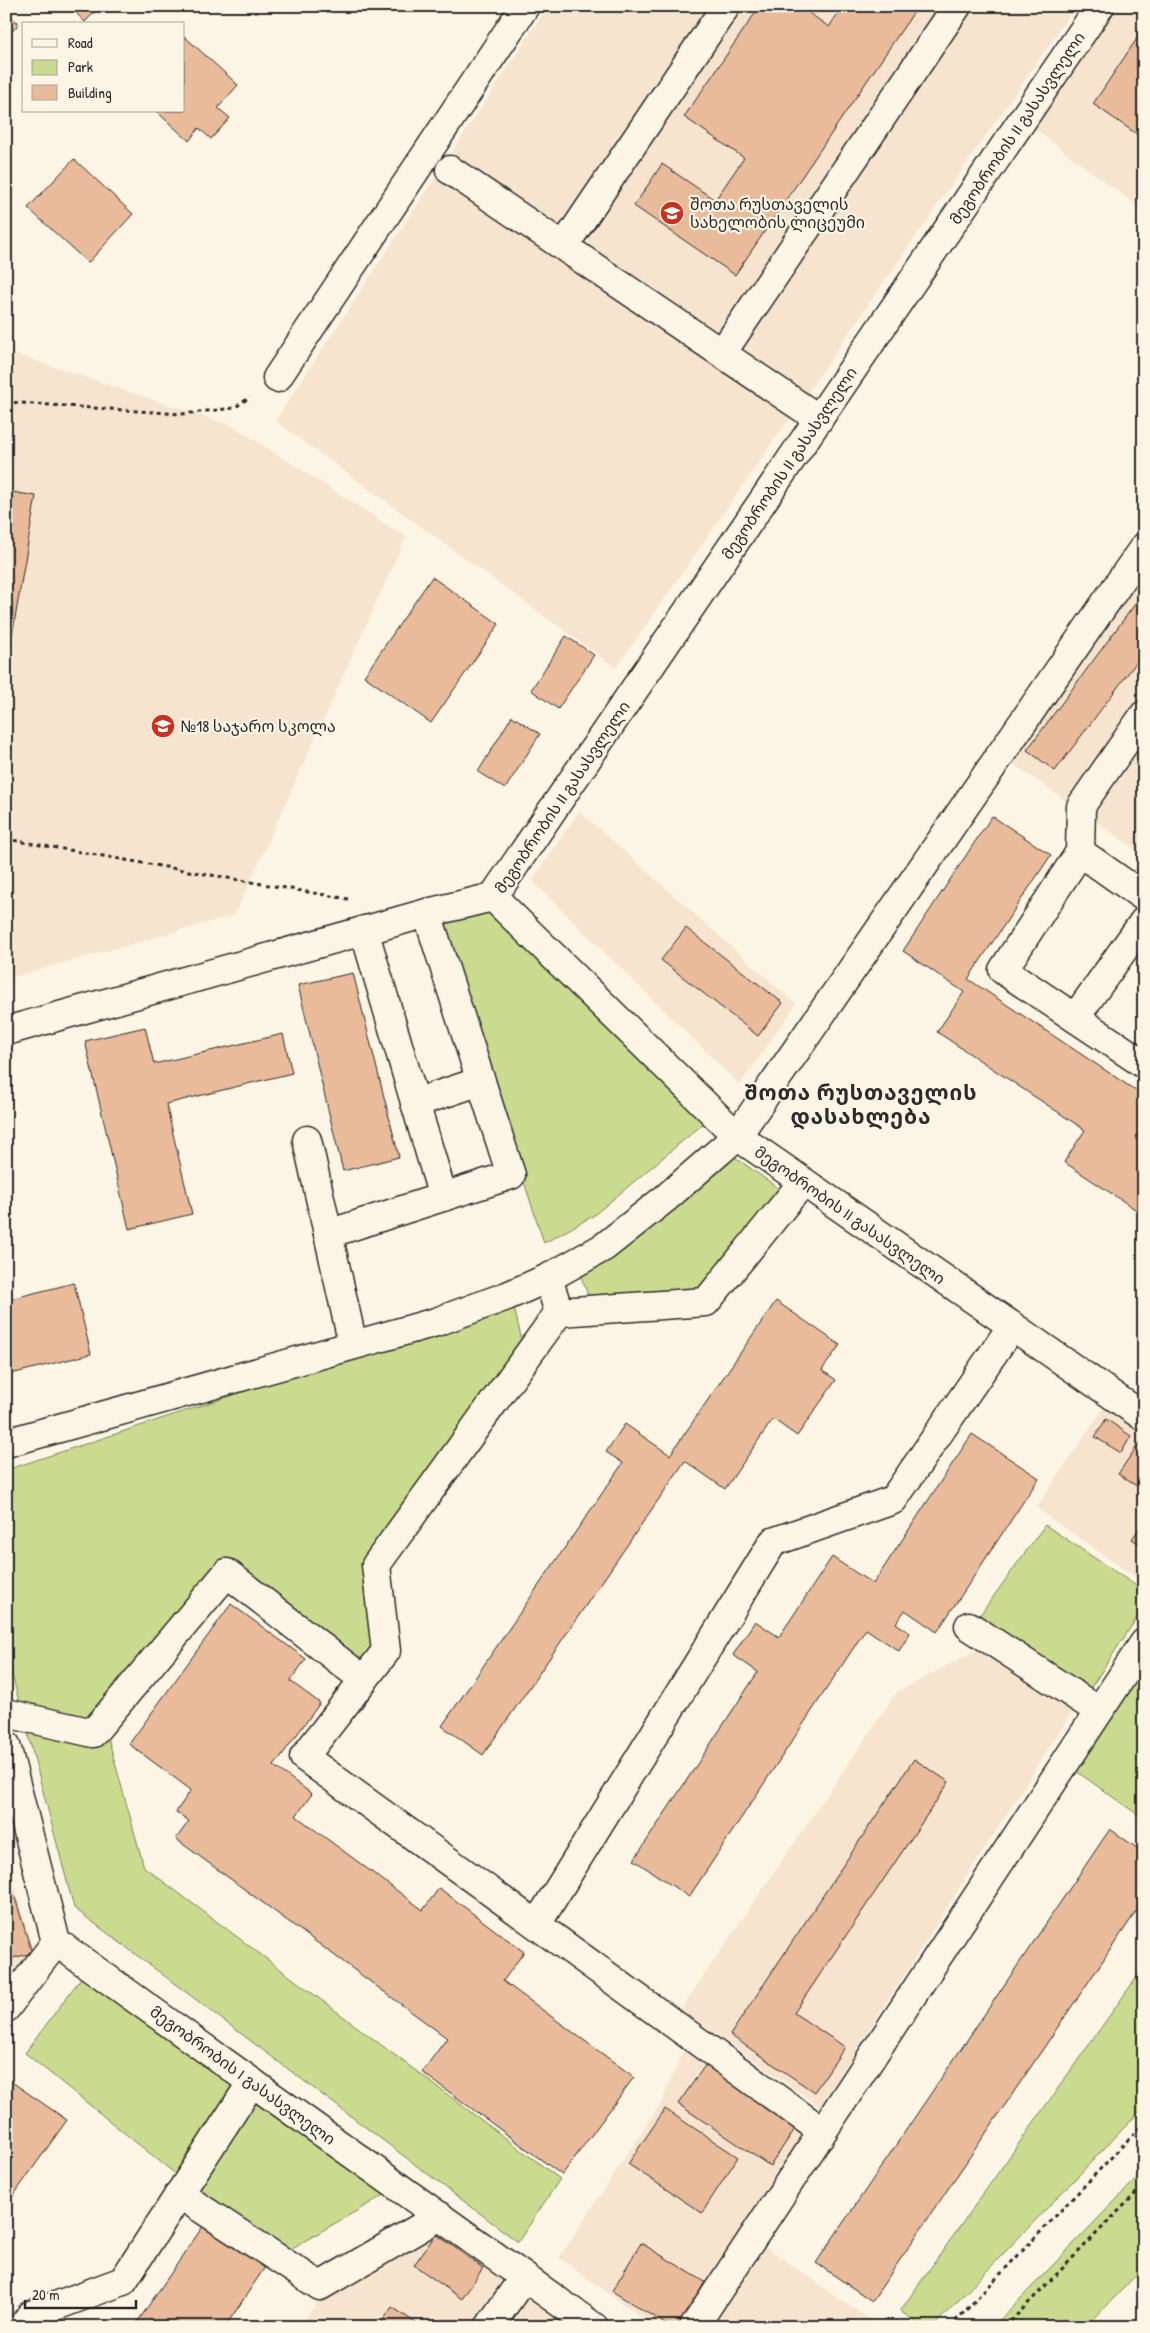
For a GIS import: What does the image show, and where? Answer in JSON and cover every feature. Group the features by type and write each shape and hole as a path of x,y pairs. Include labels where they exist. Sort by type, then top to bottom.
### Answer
{"street":[{"path":"277,378 525,6"},
{"path":"564,246 726,6"},
{"path":"722,353 957,6"},
{"name":"მეგობრობის II გასასვლელი","path":"1100,6 493,897 736,1136 1144,1417"},
{"path":"450,170 819,418"},
{"path":"6,1443 436,1322 548,1278 604,1247 667,1197 736,1136 1144,547"},
{"path":"1144,715 1081,806 1080,852 1003,970 1144,1064"},
{"path":"1080,852 1144,897"},
{"path":"6,1031 364,930 493,897"},
{"path":"328,1234 511,1175 427,913"},
{"path":"1075,1018 1144,920"},
{"path":"364,930 443,1197"},
{"path":"415,1103 481,1081"},
{"path":"307,1140 353,1345"},
{"path":"560,1312 706,1302 803,1182"},
{"path":"548,1278 560,1312"},
{"path":"560,1312 376,1565 386,1651 304,1758 822,2131"},
{"path":"537,1924 772,1542 893,1500 1012,1326"},
{"path":"6,1713 93,1733 227,1573 364,1680"},
{"path":"969,1626 1099,1711"},
{"path":"694,2327 1144,1643"},
{"path":"6,1745 56,1942 6,2008"},
{"name":"მეგობრობის I გასასვლელი","path":"56,1942 594,2327"},
{"path":"22,2327 30,2315 123,2281 252,2082"},
{"path":"179,2194 320,2286 440,2216"},
{"path":"489,2327 524,2277"}],"path":[{"path":"6,402 182,414 234,408 277,378"},
{"path":"6,839 350,900"},
{"path":"950,2327 1144,2122"},
{"path":"1005,2327 1144,2185"}],"shaded area":[{"name":"შოთა რუსთაველის სახელობის ლიცეუმი","path":"548,6 1076,6 616,668 275,421"},
{"path":"1115,6 1144,6 1144,211 1032,127"},
{"name":"№18 საჯარო სკოლა","path":"6,351 233,426 406,537 235,915 6,979"},
{"path":"1144,568 1144,855 1009,761"},
{"path":"579,811 796,1004 740,1085 532,881"},
{"path":"1109,1400 1144,1424 1144,1583 1036,1508"},
{"path":"986,1645 1077,1704 820,2107 681,2009 897,1692"},
{"path":"6,1854 36,1960 6,1985"},
{"path":"687,2041 810,2130 746,2233 880,2327 655,2327 559,2258 662,2101"},
{"path":"441,2223 564,2312 554,2327 299,2327 329,2288"}],"green space":[{"path":"497,911 709,1119 593,1216 544,1243 440,925"},
{"path":"732,1155 785,1193 707,1290 589,1298 579,1271"},
{"path":"513,1303 522,1341 365,1577 377,1643 364,1664 231,1561 102,1716 144,1867 560,2179 518,2242 74,1908 6,1652 6,1470"},
{"path":"1045,1525 1144,1591 1144,1607 1086,1695 975,1622"},
{"path":"1144,1661 1144,1819 1073,1769"},
{"path":"1144,1967 1144,2107 933,2327 923,2327 900,2311"},
{"path":"81,1978 384,2195 289,2250 179,2177 25,2053"},
{"path":"1144,2171 1144,2267 1086,2327 993,2327"}],"building":[{"path":"69,6 100,6 85,22"},
{"path":"760,6 799,6 829,27 843,6 918,6 735,275 634,206 662,164 715,200 744,158 684,117"},
{"path":"6,11 19,24 6,38"},
{"path":"1140,34 1144,37 1144,139 1093,104"},
{"path":"185,37 238,85 218,108 230,118 211,139 199,128 189,141 157,112 185,112"},
{"path":"74,159 133,214 88,263 28,208"},
{"path":"6,491 36,496 6,671"},
{"path":"432,577 499,624 431,723 364,676"},
{"path":"1144,592 1144,652 1055,771 1027,750"},
{"path":"566,636 594,655 558,709 531,690"},
{"path":"512,716 540,734 505,789 478,772"},
{"path":"992,816 1051,855 968,979 1144,1096 1144,1215 1064,1162 1085,1130 937,1032 964,992 903,951"},
{"path":"686,928 783,1003 758,1036 661,960"},
{"path":"353,973 399,1157 343,1171 298,985"},
{"path":"145,1027 154,1064 283,1034 292,1073 166,1104 192,1214 129,1229 85,1041"},
{"path":"74,1283 91,1354 7,1375 6,1300"},
{"path":"776,1301 840,1345 822,1370 836,1380 797,1436 773,1419 725,1489 685,1461 483,1755 442,1726 623,1463 606,1452 625,1424 670,1455"},
{"path":"1106,1419 1131,1436 1121,1453 1095,1437"},
{"path":"972,1434 1039,1478 937,1632 905,1610 896,1623 910,1633 899,1651 866,1629 689,1897 634,1860 758,1672 733,1655 755,1621 779,1637 832,1557 873,1584"},
{"path":"1140,1442 1144,1445 1144,1491 1118,1474"},
{"path":"1144,1522 1144,1547 1132,1539"},
{"path":"231,1604 306,1659 290,1681 320,1703 274,1766 312,1794 296,1816 423,1910 439,1888 524,1952 503,1981 634,2077 562,2175 422,2072 447,2038 176,1839 189,1821 176,1812 191,1790 129,1744"},
{"path":"914,1759 949,1782 794,2013 845,2047 814,2092 730,2035"},
{"path":"1110,1829 1144,1853 1144,1900 872,2301 816,2263"},
{"path":"6,1868 32,1953 6,1960"},
{"path":"706,2064 797,2126 770,2166 678,2104"},
{"path":"6,2078 67,2120 6,2206"},
{"path":"665,2109 738,2157 702,2213 628,2164"},
{"path":"210,2216 271,2258 225,2327 134,2327"},
{"path":"436,2234 483,2268 462,2299 414,2265"},
{"path":"641,2243 705,2282 678,2327 670,2327 612,2291"},
{"path":"392,2307 422,2327 379,2327"}],"place":[{"name":"შოთა რუსთაველის სახელობის ლიცეუმი","path":"672,213"},
{"name":"№18 საჯარო სკოლა","path":"163,726"}],"district":[{"name":"შოთა რუსთაველის დასახლება","path":"861,1104"}]}
